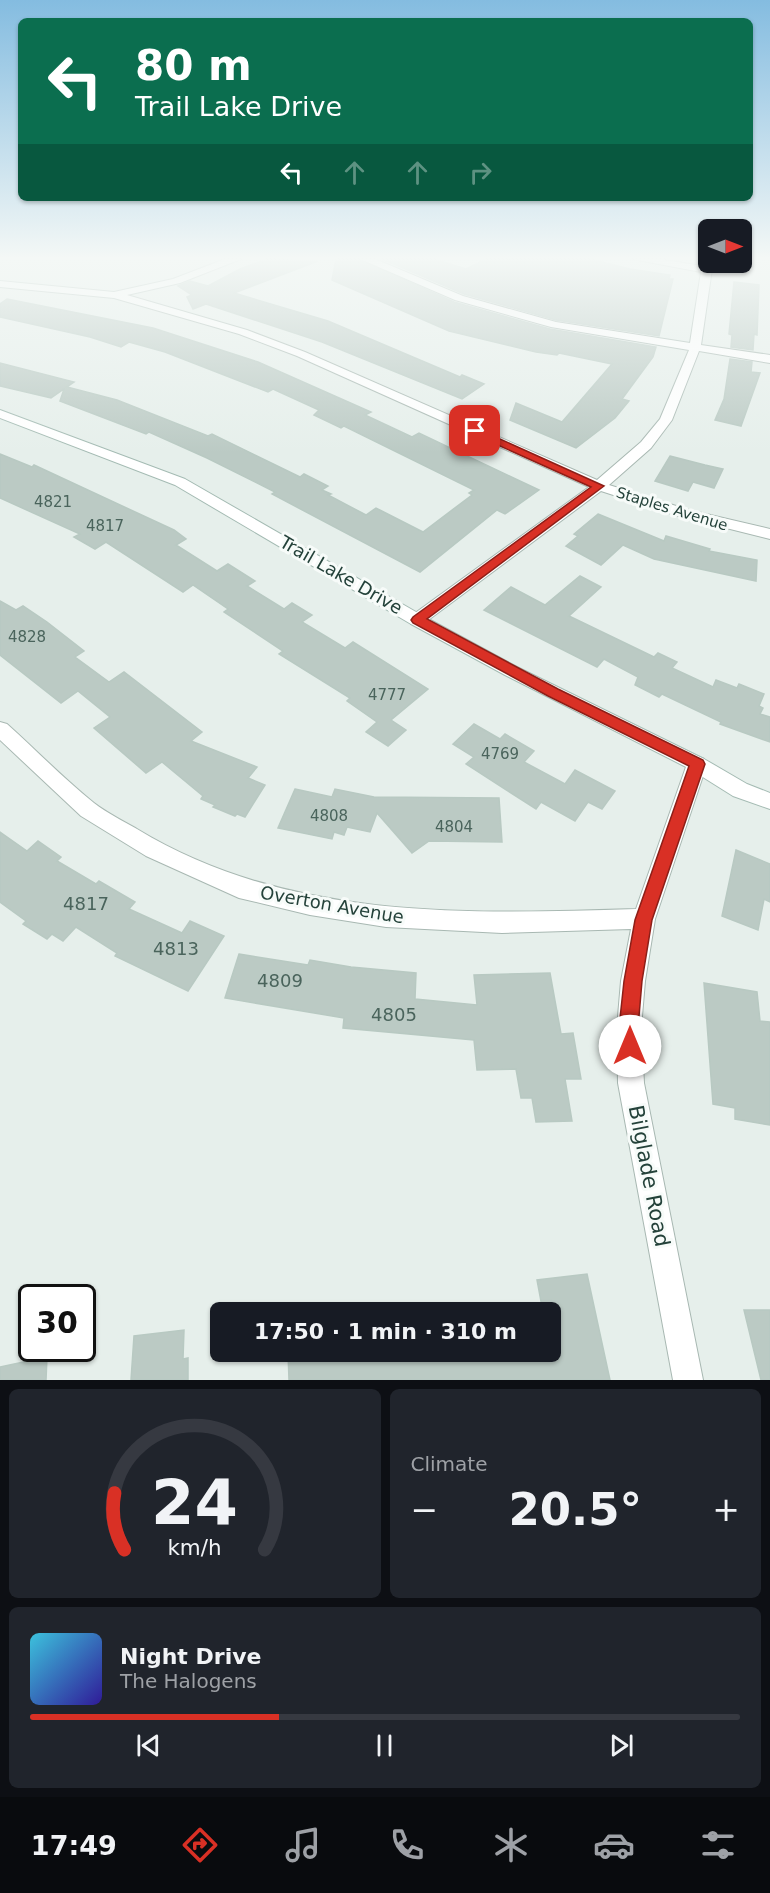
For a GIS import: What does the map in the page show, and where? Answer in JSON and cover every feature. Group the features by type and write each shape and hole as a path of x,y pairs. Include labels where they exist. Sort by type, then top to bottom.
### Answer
{"street":[{"name":"Staples Avenue","path":"213,323 302,354 599,486 644,503 710,522 770,534"},
{"path":"549,323 770,359"},
{"path":"417,620 599,486 646,445 666,420 694,348 698,323"},
{"name":"Trail Lake Drive","path":"0,414 180,482 417,620 543,687 697,764 740,790 770,801"},
{"name":"Overton Avenue","path":"0,729 88,810 153,850 239,888 310,905 386,917 502,923 644,920"},
{"name":"Bilglade Road","path":"688,1380 631,1083 629,1028 633,981 644,920 697,764"}],"building":[{"path":"29,323 130,323 153,328 258,362 371,412 365,415 412,437 419,433 539,490 505,514 497,510 420,572 272,494 275,492 207,458 149,432 146,434 60,401 64,389 51,398 0,386 0,363 74,382 67,387 117,400 208,436 212,434 300,477 304,474 328,486 322,490 366,515 376,508 423,532 472,495 469,493 474,490 344,426 341,428 314,415 319,410 273,389 268,392 165,352 129,342 121,347 90,337"},
{"path":"265,323 334,323 460,377 462,375 484,384 462,399 322,342"},
{"path":"432,323 530,323 550,329 656,347 653,357 622,399 629,401 615,418 576,448 510,420 516,403 562,422 612,364 559,353 557,355 536,352 449,331"},
{"path":"578,323 662,323 659,336"},
{"path":"730,323 757,323 753,350 731,347 732,335 729,334"},
{"path":"730,359 752,362 751,372 760,373 741,426 715,420 724,399"},
{"path":"0,454 32,467 34,465 174,530 186,539 176,545 217,571 228,564 255,581 247,586 284,609 292,603 312,615 302,622 345,648 353,642 428,689 391,720 406,730 388,746 366,732 377,722 347,701 350,698 279,654 283,651 224,612 228,609 193,585 183,592 106,542 95,549 74,537 80,534 0,498"},
{"path":"670,456 723,469 714,488 693,482 688,491 655,481"},
{"path":"598,514 664,541 666,536 710,549 709,551 757,560 756,581 654,559 623,545 601,565 566,546 578,536 574,534"},
{"path":"580,576 601,587 569,616 654,657 658,653 677,662 672,668 713,687 716,680 737,688 739,684 764,694 759,706 763,708 760,714 770,717 770,742 720,724 721,722 662,694 659,697 635,685 638,677 604,659 597,667 484,610 511,587 545,605"},
{"path":"0,601 16,610 23,606 47,622 84,651 75,657 109,682 124,672 202,732 191,741 257,767 248,778 265,785 245,817 237,814 235,816 213,807 215,805 201,799 203,796 162,762 146,773 94,728 110,717 78,691 61,703 0,655"},
{"path":"474,724 500,739 505,734 534,751 524,762 565,784 575,770 615,791 602,809 588,802 575,821 541,802 536,809 466,764 474,757 453,744"},
{"path":"295,789 332,797 335,789 374,797 499,798 502,842 429,841 412,853 377,813 370,832 347,827 344,835 334,832 332,839 278,828"},
{"path":"0,832 27,851 38,841 61,857 57,861 96,884 99,881 135,902 129,909 182,933 190,921 224,936 188,991 115,956 117,953 76,927 63,941 52,934 47,939 23,924 26,921 0,902"},
{"path":"736,850 770,864 770,902 764,899 758,930 722,916"},
{"path":"239,954 308,965 310,960 351,967 416,973 415,999 477,1005 474,975 550,973 561,1034 573,1033 581,1079 565,1079 572,1121 536,1122 532,1098 521,1098 516,1069 477,1070 474,1040 343,1028 344,1018 225,998"},
{"path":"704,983 757,992 760,1021 770,1022 770,1125 735,1119 735,1108 713,1104"},
{"path":"587,1274 610,1380 289,1380 288,1362 561,1362 561,1302 541,1302 537,1280"},
{"path":"744,1310 770,1310 770,1380 761,1380"},
{"path":"184,1330 183,1359 188,1358 188,1380 131,1380 134,1336"},
{"path":"24,1362 47,1362 46,1380 0,1380 0,1367"}],"route":[{"path":"475,431 599,486 417,620 595,714 697,764 644,920 633,981 629,1028 630,1046"}]}
